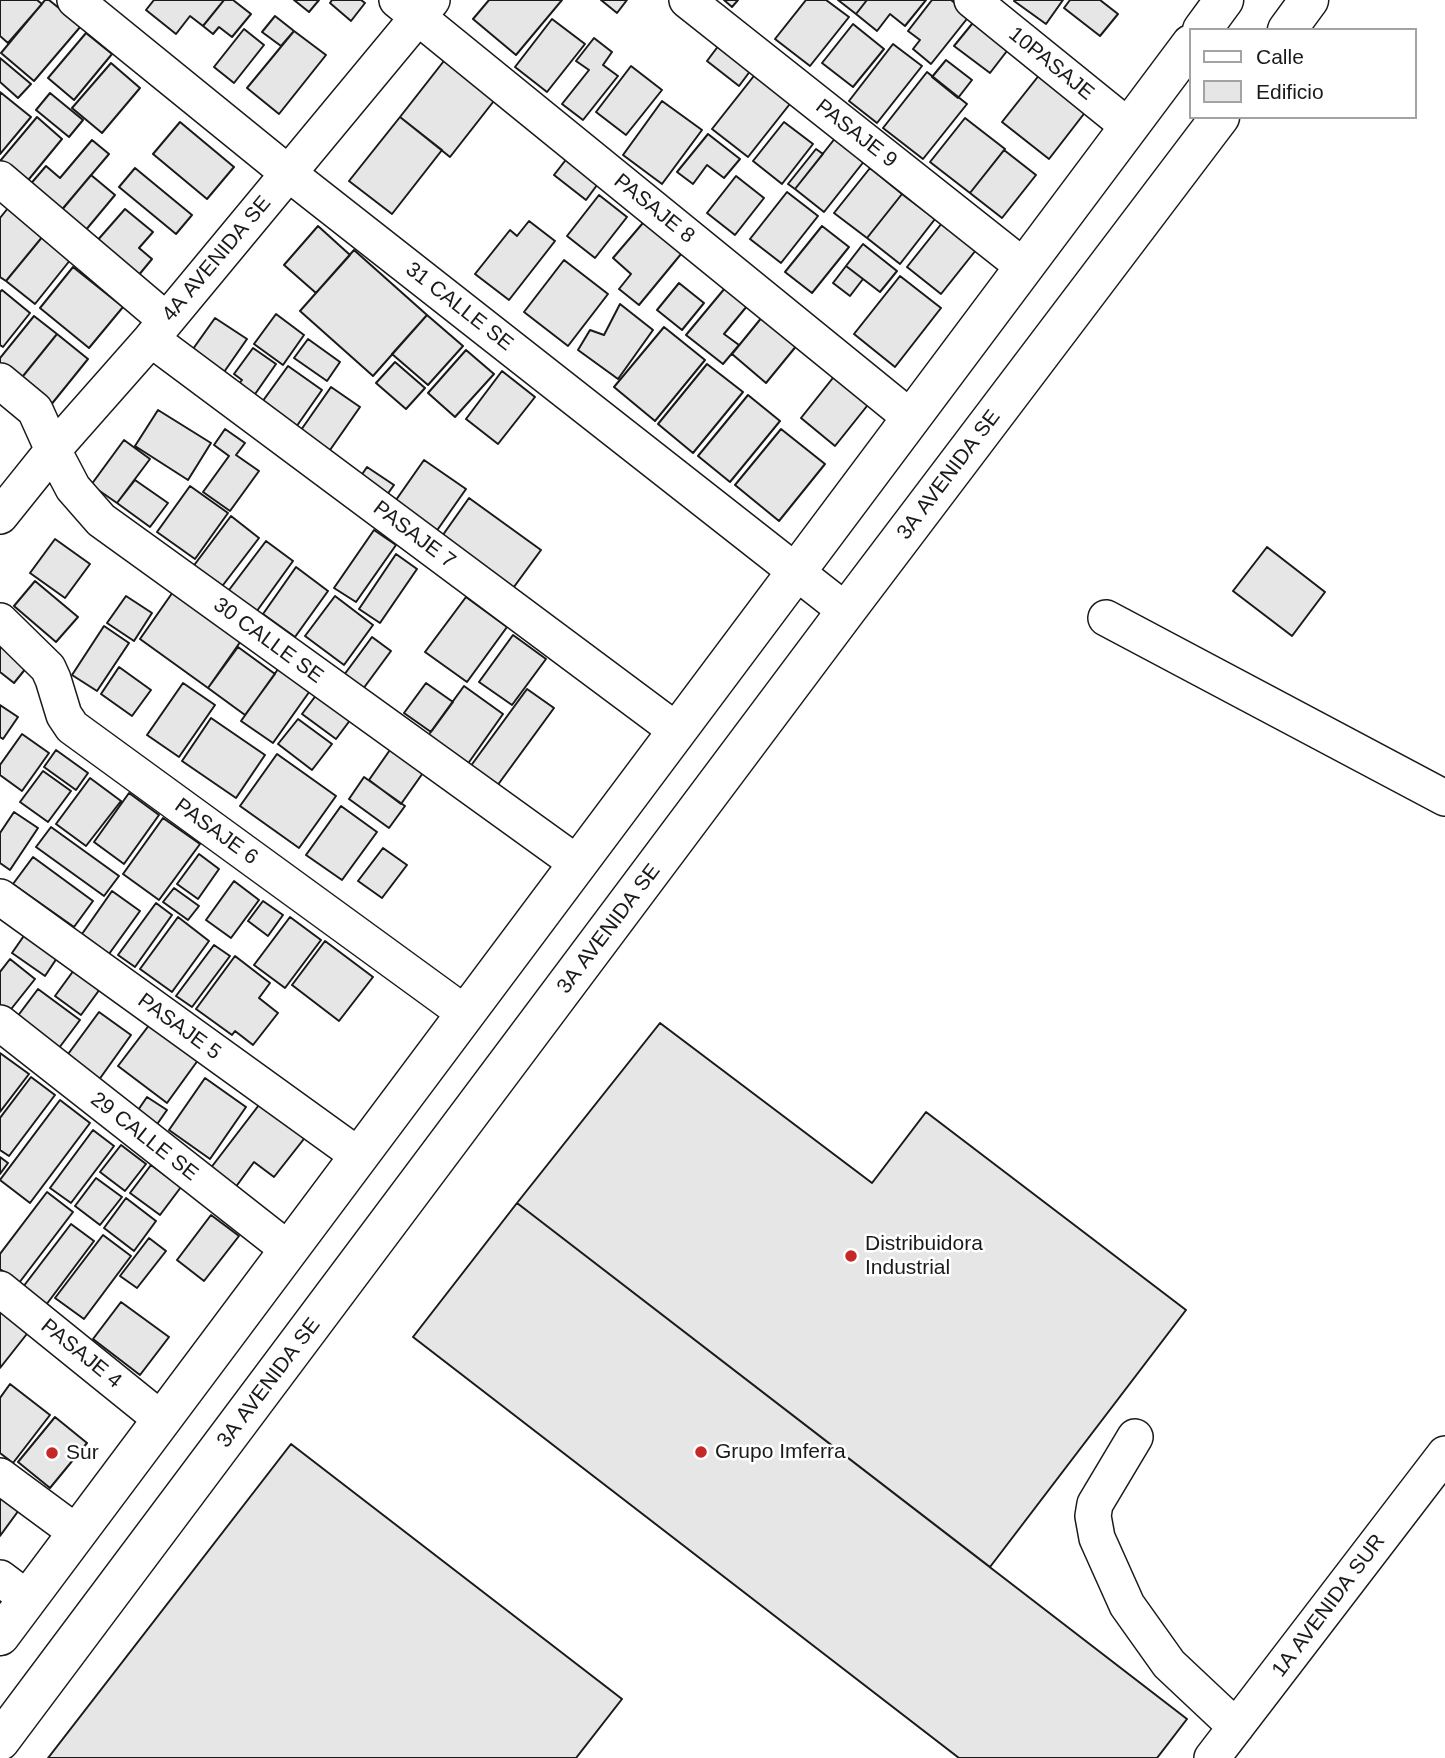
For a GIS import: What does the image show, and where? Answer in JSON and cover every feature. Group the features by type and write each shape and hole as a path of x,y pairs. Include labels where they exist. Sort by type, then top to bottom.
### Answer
{"main road":[{"path":"1203,28 1224,0"},
{"path":"1288,28 1309,0"},
{"path":"0,1636 14,1588 77,1533 1190,45"},
{"name":"3A AVENIDA SE","path":"0,1741 846,611 1218,119"}],"street":[{"name":"31 CALLE SE","path":"75,0 288,173 846,611"},
{"name":"PASAJE 9","path":"687,0 1024,267"},
{"name":"10PASAJE","path":"972,0 1129,127"},
{"name":"4A AVENIDA SE","path":"0,516 288,173 416,6"},
{"name":"PASAJE 8","path":"416,6 911,418"},
{"name":"PASAJE 7","path":"0,179 158,330 677,731"},
{"name":"30 CALLE SE","path":"0,381 35,410 73,488 101,520 578,864"},
{"path":"1106,618 1445,798"},
{"name":"PASAJE 6","path":"0,621 48,668 64,715 72,727 466,1014"},
{"name":"PASAJE 5","path":"0,897 359,1156"},
{"name":"29 CALLE SE","path":"0,1023 289,1250"},
{"name":"PASAJE 4","path":"0,1289 162,1420"},
{"path":"1135,1437 1095,1504 1093,1516 1097,1538 1128,1605 1169,1664 1236,1727"},
{"name":"1A AVENIDA SUR","path":"1212,1758 1445,1454"},
{"path":"0,1476 77,1533"}],"building":[{"path":"0,0 37,0 42,4 8,43 0,36"},
{"path":"45,0 49,0 81,26 34,81 1,53"},
{"path":"154,0 224,0 203,26 190,16 176,34 146,10"},
{"path":"224,0 233,0 251,14 232,37 219,27 213,34 203,26"},
{"path":"294,0 319,0 309,12"},
{"path":"332,0 361,0 365,3 351,21 330,3"},
{"path":"489,0 562,0 516,55 473,19"},
{"path":"601,0 627,0 617,13"},
{"path":"724,0 738,0 732,7"},
{"path":"806,0 826,0 849,17 810,66 775,39"},
{"path":"838,0 867,0 856,14"},
{"path":"867,0 926,0 905,26 890,14 877,31 856,14"},
{"path":"932,0 951,0 970,15 931,64 913,49 920,40 908,31"},
{"path":"1015,0 1063,0 1046,24"},
{"path":"1070,0 1100,0 1118,14 1100,36 1064,8"},
{"path":"275,16 294,31 281,46 262,32"},
{"path":"552,19 585,44 547,92 515,67"},
{"path":"976,19 1010,47 990,73 954,46"},
{"path":"853,24 884,49 853,87 822,63"},
{"path":"244,29 264,45 234,83 214,67"},
{"path":"294,31 326,55 279,114 247,88"},
{"path":"86,33 112,54 74,100 48,78"},
{"path":"594,38 612,52 603,65 618,76 583,120 562,104 589,70 576,61"},
{"path":"893,44 922,66 877,123 849,101"},
{"path":"719,45 751,70 739,86 707,61"},
{"path":"447,57 497,97 450,157 400,117"},
{"path":"0,58 31,84 18,98 0,82"},
{"path":"946,60 972,80 958,98 932,77"},
{"path":"111,63 140,88 102,133 72,108"},
{"path":"631,66 662,90 626,135 596,112"},
{"path":"1044,69 1090,106 1049,159 1002,122"},
{"path":"757,72 793,100 748,157 712,129"},
{"path":"927,72 967,104 923,159 883,128"},
{"path":"0,92 31,117 0,154"},
{"path":"50,93 83,120 69,137 36,110"},
{"path":"662,101 702,130 662,184 623,155"},
{"path":"37,117 62,139 25,184 0,161"},
{"path":"400,117 442,150 392,214 349,181"},
{"path":"965,118 1005,149 970,193 930,162"},
{"path":"180,122 234,167 207,199 153,154"},
{"path":"784,122 813,144 782,184 753,161"},
{"path":"840,132 869,155 824,212 795,189"},
{"path":"708,134 740,159 724,178 707,165 693,184 677,172"},
{"path":"92,140 109,154 59,213 28,187 46,166 60,178"},
{"path":"816,149 823,154 795,189 788,184"},
{"path":"1004,150 1036,175 1002,218 970,193"},
{"path":"568,157 600,181 586,200 554,175"},
{"path":"135,168 192,215 176,234 119,187"},
{"path":"870,168 902,194 867,238 834,213"},
{"path":"91,175 115,195 85,231 61,211"},
{"path":"736,176 764,198 735,235 707,213"},
{"path":"787,192 818,216 781,263 750,239"},
{"path":"902,194 935,219 900,264 867,238"},
{"path":"599,195 627,217 595,258 567,236"},
{"path":"8,208 43,236 6,281 0,277 0,218"},
{"path":"125,209 153,232 139,248 152,259 138,276 96,242"},
{"path":"648,217 686,248 639,305 619,289 631,274 613,258"},
{"path":"946,218 980,245 941,294 907,267"},
{"path":"529,221 555,241 509,300 475,274 510,230 517,236"},
{"path":"318,226 350,255 316,293 284,265"},
{"path":"822,226 849,247 812,293 785,272"},
{"path":"43,236 71,259 35,304 6,281"},
{"path":"863,244 897,271 880,292 846,266"},
{"path":"354,250 427,315 373,376 300,311"},
{"path":"564,260 608,294 568,346 524,312"},
{"path":"846,266 863,279 850,296 833,283"},
{"path":"73,267 123,307 89,348 40,308"},
{"path":"900,276 941,308 895,367 854,334"},
{"path":"730,282 752,300 724,334 739,345 723,364 686,335"},
{"path":"679,283 704,303 682,330 657,310"},
{"path":"2,290 30,313 3,347 0,345"},
{"path":"620,304 653,330 618,379 578,350 590,330 604,335"},
{"path":"767,311 802,339 766,383 732,354"},
{"path":"276,314 304,335 283,365 254,344"},
{"path":"427,315 463,346 428,385 392,354"},
{"path":"34,316 57,334 15,386 0,374 0,358"},
{"path":"215,318 247,339 215,385 183,363"},
{"path":"664,327 705,360 655,421 614,387"},
{"path":"57,334 88,359 46,411 15,386"},
{"path":"308,339 340,362 327,381 294,358"},
{"path":"253,348 276,364 244,410 227,399 242,380 234,374"},
{"path":"466,350 494,374 455,417 428,393"},
{"path":"395,362 425,388 406,409 376,383"},
{"path":"707,364 743,392 693,453 658,424"},
{"path":"288,366 322,390 287,440 252,416"},
{"path":"840,369 875,396 835,446 801,418"},
{"path":"502,371 535,397 498,444 466,419"},
{"path":"331,387 360,407 314,473 285,453"},
{"path":"748,395 780,421 730,482 698,456"},
{"path":"158,410 211,443 188,480 135,446"},
{"path":"225,429 245,443 236,455 259,471 230,511 203,492 229,456 214,445"},
{"path":"781,429 825,464 779,521 735,485"},
{"path":"124,440 150,459 117,503 91,485"},
{"path":"424,460 466,489 431,539 389,510"},
{"path":"367,467 394,485 374,513 348,495"},
{"path":"135,480 168,503 150,527 117,503"},
{"path":"190,486 228,513 195,559 157,532"},
{"path":"469,498 541,550 511,591 440,539"},
{"path":"231,516 259,538 220,589 192,568"},
{"path":"374,530 396,545 356,602 334,588"},
{"path":"55,539 90,564 65,598 30,573"},
{"path":"266,541 293,561 254,615 226,594"},
{"path":"1267,547 1325,592 1292,636 1233,591"},
{"path":"396,554 417,569 380,623 359,609"},
{"path":"296,567 328,591 295,637 263,614"},
{"path":"35,581 78,617 56,642 14,606"},
{"path":"175,589 243,638 208,688 140,639"},
{"path":"126,596 152,613 134,641 107,623"},
{"path":"335,596 373,625 344,665 305,636"},
{"path":"466,597 507,627 467,682 425,652"},
{"path":"104,626 129,643 97,691 72,675"},
{"path":"513,635 546,659 512,705 479,682"},
{"path":"372,637 391,651 363,689 344,675"},
{"path":"0,642 31,662 14,683 0,672"},
{"path":"238,647 275,674 245,715 208,688"},
{"path":"281,665 312,688 273,743 241,721"},
{"path":"119,667 151,690 132,716 101,694"},
{"path":"183,683 215,705 179,757 147,735"},
{"path":"426,683 453,702 431,732 404,713"},
{"path":"464,686 503,714 467,765 427,737"},
{"path":"527,689 554,708 497,786 470,767"},
{"path":"317,694 351,719 336,739 302,714"},
{"path":"0,705 18,717 3,739 0,737"},
{"path":"211,718 265,755 236,798 182,761"},
{"path":"298,719 332,744 312,770 278,744"},
{"path":"22,734 49,753 22,791 0,775 0,765"},
{"path":"392,747 425,770 401,804 369,780"},
{"path":"56,750 88,773 76,790 44,767"},
{"path":"277,754 336,796 299,848 240,806"},
{"path":"43,771 71,791 48,822 20,802"},
{"path":"364,777 405,806 389,828 349,799"},
{"path":"90,778 121,801 86,846 56,824"},
{"path":"129,793 159,815 124,864 94,842"},
{"path":"341,806 377,832 342,880 306,855"},
{"path":"14,812 38,828 10,870 0,863 0,833"},
{"path":"163,818 200,844 159,900 123,874"},
{"path":"51,827 119,876 104,896 36,847"},
{"path":"383,848 407,865 382,898 358,881"},
{"path":"199,854 219,869 198,899 177,884"},
{"path":"33,857 93,901 74,927 13,884"},
{"path":"234,881 259,900 231,938 206,920"},
{"path":"174,888 199,906 188,920 163,902"},
{"path":"112,891 140,911 109,954 82,934"},
{"path":"263,901 283,915 268,936 248,921"},
{"path":"156,903 172,915 135,967 118,955"},
{"path":"178,917 209,941 172,992 140,969"},
{"path":"290,917 321,940 285,988 254,965"},
{"path":"30,927 63,949 45,976 12,953"},
{"path":"325,941 373,977 339,1021 292,985"},
{"path":"214,945 230,956 192,1007 176,996"},
{"path":"235,956 270,983 259,998 278,1013 253,1045 235,1031 232,1035 196,1009"},
{"path":"10,959 35,979 8,1013 0,1007 0,972"},
{"path":"74,970 100,989 81,1015 55,996"},
{"path":"38,989 80,1020 56,1052 14,1021"},
{"path":"99,1012 131,1035 96,1084 63,1061"},
{"path":"153,1020 201,1056 167,1103 118,1066"},
{"name":"Distribuidora Industrial","path":"660,1023 872,1183 926,1112 1186,1310 990,1567 517,1203"},
{"path":"0,1053 29,1074 0,1112"},
{"path":"31,1077 55,1095 9,1156 0,1150 0,1118"},
{"path":"205,1078 246,1107 210,1159 169,1130"},
{"path":"147,1097 167,1110 153,1130 134,1116"},
{"path":"60,1100 90,1123 30,1203 0,1180"},
{"path":"262,1101 307,1135 274,1177 254,1162 235,1188 210,1169"},
{"path":"93,1130 114,1146 71,1203 50,1188"},
{"path":"121,1145 146,1164 125,1191 100,1172"},
{"path":"0,1157 8,1163 0,1174"},
{"path":"151,1165 181,1187 160,1215 130,1193"},
{"path":"96,1178 122,1197 100,1225 75,1206"},
{"path":"47,1192 73,1212 19,1283 0,1269 0,1254"},
{"path":"126,1198 156,1221 134,1251 104,1228"},
{"name":"Grupo Imferra","path":"517,1203 1187,1719 1157,1758 959,1758 413,1337"},
{"path":"211,1215 239,1236 204,1281 177,1260"},
{"path":"71,1224 94,1241 46,1305 23,1287"},
{"path":"103,1235 131,1256 84,1319 55,1298"},
{"path":"149,1238 166,1251 137,1288 120,1276"},
{"path":"121,1302 169,1337 140,1375 93,1339"},
{"path":"0,1307 30,1330 0,1368"},
{"path":"10,1384 50,1415 13,1463 0,1453 0,1398"},
{"name":"Sur","path":"55,1417 87,1443 50,1488 18,1462"},
{"path":"291,1444 622,1699 576,1758 48,1758"},
{"path":"0,1496 19,1510 0,1536"}],"place":[{"name":"Distribuidora Industrial","path":"851,1256"},
{"name":"Grupo Imferra","path":"701,1452"},
{"name":"Sur","path":"52,1453"}]}
